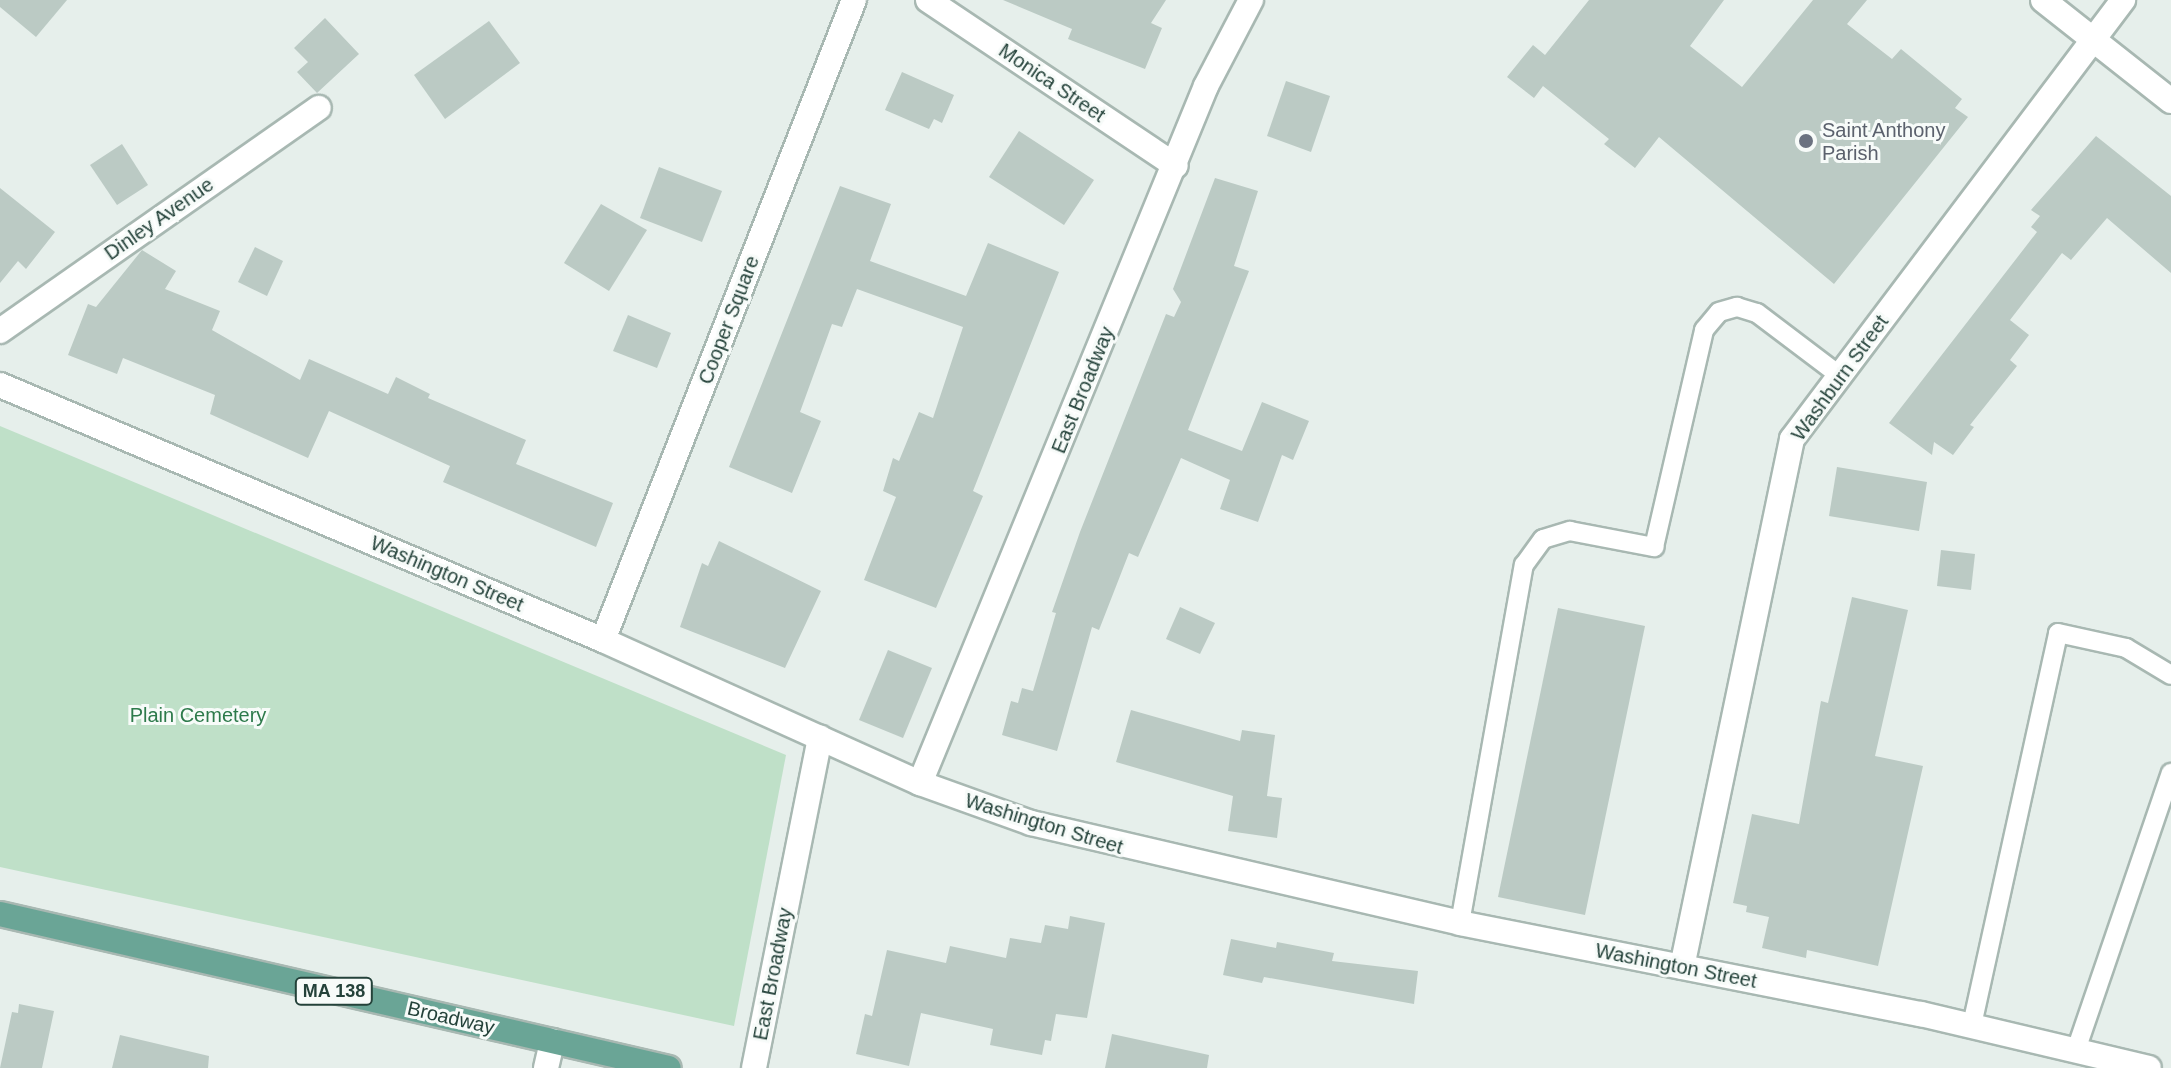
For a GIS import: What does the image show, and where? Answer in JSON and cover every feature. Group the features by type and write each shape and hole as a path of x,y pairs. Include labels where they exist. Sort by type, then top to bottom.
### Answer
{"main road":[{"name":"Broadway","path":"0,914 669,1068"}],"street":[{"name":"Cooper Square","path":"603,640 854,0"},
{"name":"Monica Street","path":"928,0 1176,166"},
{"name":"East Broadway","path":"920,783 1224,47 1251,0"},
{"path":"2043,0 2171,101"},
{"name":"Washburn Street","path":"1682,967 1788,451 1799,428 2096,42 2123,0"},
{"name":"Dinley Avenue","path":"0,331 319,108"},
{"name":"Washington Street","path":"0,385 603,640 920,783 1031,823 1131,850 1460,923 1972,1025 2149,1068"},
{"name":"East Broadway","path":"754,1068 820,738"},
{"path":"546,1068 552,1041"}],"lane":[{"path":"1460,923 1524,565 1543,539 1570,531 1654,547 1704,330 1719,312 1737,307 1757,313 1839,375"},
{"path":"1972,1025 2058,633 2126,648 2171,675"},
{"path":"2076,1050 2171,773"}],"green space":[{"name":"Plain Cemetery","path":"0,426 786,755 734,1026 0,867"}],"building":[{"path":"0,0 67,0 36,37 0,7"},
{"path":"1003,0 1166,0 1151,23 1162,28 1145,69 1068,39 1072,29"},
{"name":"Saint Anthony Parish","path":"1589,0 1724,0 1690,46 1742,87 1813,0 1867,0 1847,24 1892,59 1901,49 1962,99 1955,108 1968,117 1834,284 1659,137 1635,168 1604,144 1609,139 1543,86 1534,98 1507,77 1533,45 1545,55"},
{"path":"325,18 359,54 317,93 297,72 308,62 294,48"},
{"path":"489,21 520,63 445,119 414,75"},
{"path":"902,72 954,95 942,123 934,119 929,129 885,110"},
{"path":"1286,81 1330,96 1311,152 1267,136"},
{"path":"1019,131 1094,180 1064,225 989,177"},
{"path":"2096,136 2171,196 2171,273 2107,218 2071,260 2062,253 2010,320 2029,335 2010,360 2017,366 1970,425 1974,427 1953,455 1934,442 1932,455 1889,423 2037,232 2031,227 2040,216 2031,210"},
{"path":"122,144 148,185 117,205 90,165"},
{"path":"659,167 722,191 702,242 640,218"},
{"path":"1215,178 1258,191 1234,266 1249,271 1188,430 1242,451 1262,402 1309,421 1293,460 1282,455 1258,522 1220,509 1230,480 1181,458 1138,557 1129,553 1099,630 1092,627 1057,751 1002,735 1011,701 1018,703 1022,688 1033,691 1056,613 1052,612 1080,532 1166,314 1174,317 1181,302 1173,289"},
{"path":"840,186 891,204 870,261 966,296 988,243 1059,272 973,491 983,496 936,608 864,580 896,497 883,491 893,458 899,461 919,412 933,418 963,327 857,289 842,327 832,324 800,412 821,421 792,493 729,467"},
{"path":"0,188 55,232 26,269 18,261 0,283"},
{"path":"601,204 647,230 609,291 564,263"},
{"path":"255,247 283,261 267,296 238,282"},
{"path":"142,250 176,271 165,289 220,311 212,330 300,380 309,359 388,394 396,377 430,394 428,398 526,440 516,464 613,503 596,547 443,482 450,466 329,411 308,458 210,414 215,395 123,358 117,374 68,355 88,304 96,307"},
{"path":"628,315 671,333 657,368 613,351"},
{"path":"1837,467 1927,482 1919,531 1829,516"},
{"path":"719,541 821,591 785,668 680,627 702,563 708,566"},
{"path":"1941,550 1975,554 1971,590 1937,586"},
{"path":"1852,597 1908,610 1875,756 1923,766 1878,966 1807,950 1806,958 1762,948 1769,917 1746,912 1747,906 1733,903 1752,814 1799,824 1821,701 1828,703"},
{"path":"1180,607 1215,623 1200,654 1166,639"},
{"path":"1558,608 1645,626 1585,915 1498,897"},
{"path":"888,650 932,668 903,738 859,720"},
{"path":"1131,710 1240,741 1242,730 1275,735 1267,796 1282,798 1277,838 1228,831 1233,796 1116,762"},
{"path":"1070,916 1105,923 1087,1018 1056,1014 1051,1041 1045,1040 1042,1055 990,1045 993,1029 921,1013 909,1066 856,1054 865,1014 872,1016 887,950 946,963 950,946 1006,958 1010,938 1041,943 1045,925 1068,929"},
{"path":"1231,939 1276,948 1277,942 1334,953 1332,961 1418,971 1414,1004 1264,977 1262,983 1223,975"},
{"path":"19,1004 54,1011 42,1068 0,1068 12,1012 18,1013"},
{"path":"1112,1034 1209,1055 1207,1068 1105,1068"},
{"path":"120,1035 209,1056 208,1068 112,1068"}],"place":[{"name":"Saint Anthony Parish","path":"1806,141"}]}
